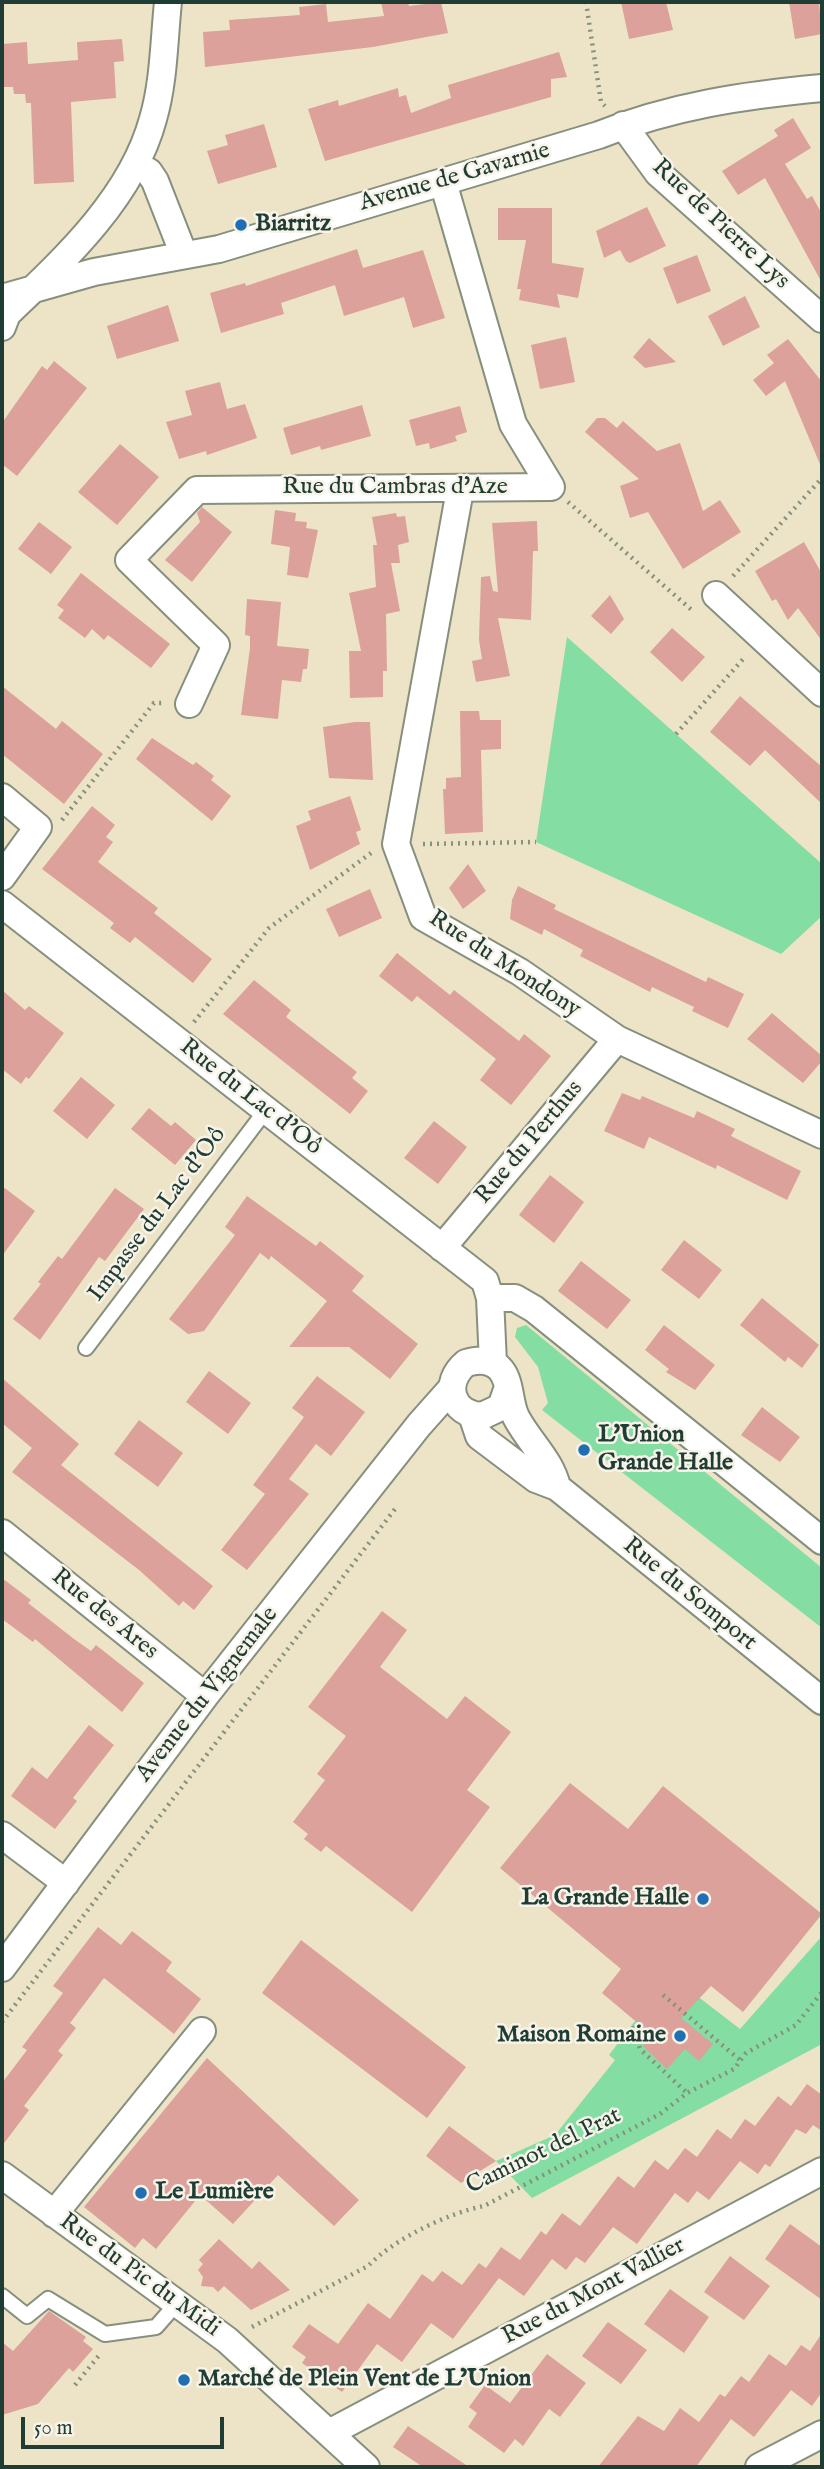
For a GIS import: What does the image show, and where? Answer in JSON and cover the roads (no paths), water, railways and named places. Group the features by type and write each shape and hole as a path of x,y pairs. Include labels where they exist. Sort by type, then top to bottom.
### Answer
{"street":[{"path":"2,327 7,314 33,290 92,225 137,165 154,118 168,2"},
{"name":"Avenue de Gavarnie","path":"2,298 94,272 219,249 443,182 653,114 712,102 822,88"},
{"name":"Rue de Pierre Lys","path":"623,125 659,173 822,319"},
{"path":"137,165 149,172 155,181 184,255"},
{"name":"Rue du Cambras d'Aze","path":"190,704 216,645 129,560 197,490 366,487 460,490 551,487 513,424 443,182"},
{"name":"Rue du Mondony","path":"460,490 396,844 423,917 520,972 617,1039 821,1131"},
{"path":"716,595 822,693"},
{"path":"2,797 38,827 2,877"},
{"name":"Rue du Lac d'Oô","path":"2,904 485,1281 493,1363"},
{"name":"Rue du Perthus","path":"442,1248 617,1039"},
{"path":"466,1363 475,1360 493,1363 506,1378 506,1398 493,1413 462,1405 453,1378 466,1363 489,1306 515,1298 534,1309 822,1541"},
{"name":"Rue du Somport","path":"508,1387 515,1415 553,1471 557,1487"},
{"name":"Avenue du Vignemale","path":"2,1968 205,1696 418,1424 462,1405"},
{"name":"Rue du Somport","path":"462,1405 480,1436 536,1479 557,1487 822,1701"},
{"name":"Rue des Ares","path":"2,1533 205,1696"},
{"path":"2,1835 66,1884"},
{"path":"54,2214 202,2031"},
{"name":"Rue du Mont Vallier","path":"329,2433 822,2171"},
{"name":"Rue du Pic du Midi","path":"2,2175 227,2340 366,2467"},
{"path":"759,2467 822,2434"}],"lane":[{"name":"Impasse du Lac d'Oô","path":"86,1348 266,1110"},
{"path":"2,2296 27,2316 48,2299 105,2334 156,2327 177,2303"}],"place":[{"name":"Biarritz","path":"241,225"},
{"name":"L'Union Grande Halle","path":"584,1450"},
{"name":"La Grande Halle","path":"703,1899"},
{"name":"Maison Romaine","path":"680,2036"},
{"name":"Le Lumière","path":"141,2193"},
{"name":"Marché de Plein Vent de L’Union","path":"184,2380"}]}
